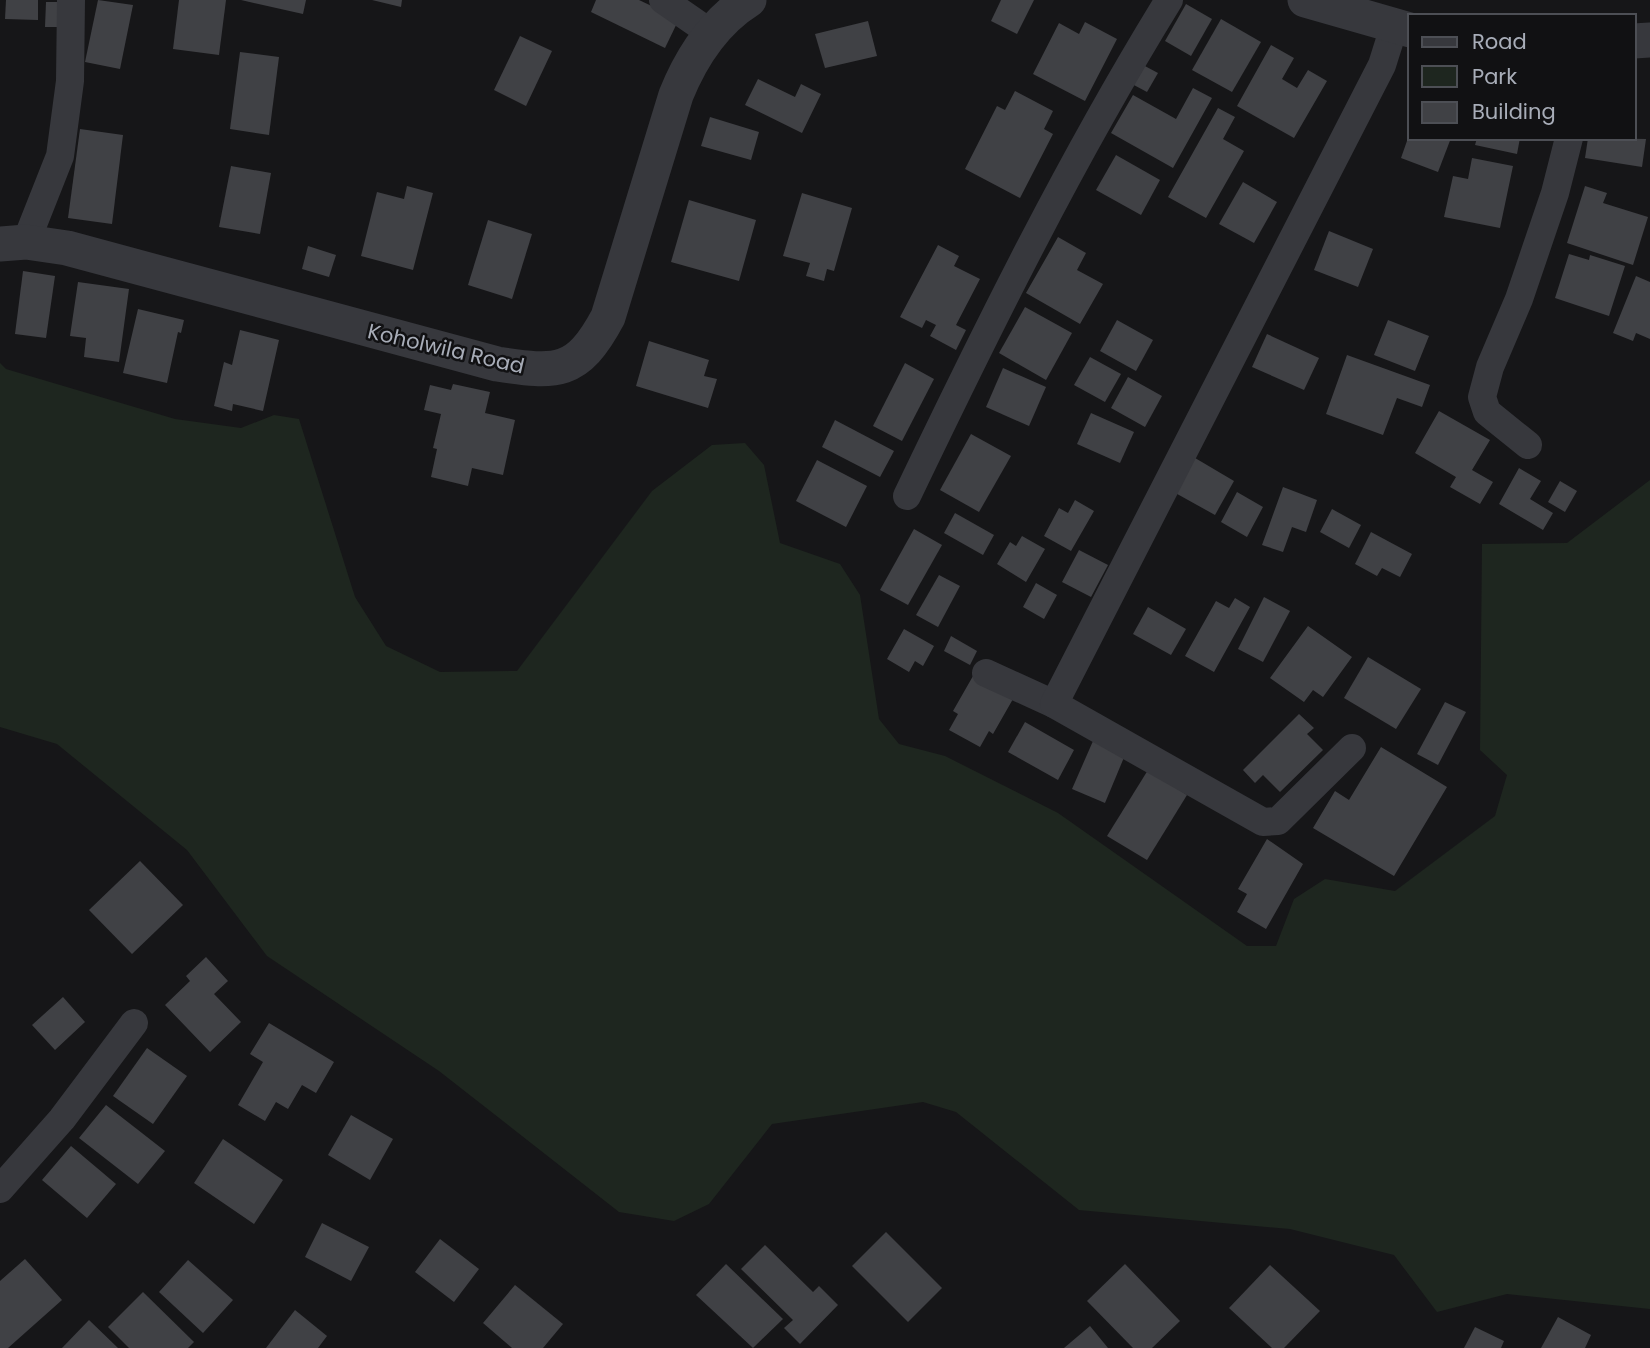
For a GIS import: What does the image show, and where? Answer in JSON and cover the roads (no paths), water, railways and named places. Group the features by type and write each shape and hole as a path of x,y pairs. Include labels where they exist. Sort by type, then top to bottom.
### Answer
{"street":[{"path":"13,243 60,156 70,81 71,0"},
{"path":"663,0 712,34"},
{"name":"Koholwila Road","path":"13,243 67,248 497,364 538,370 566,367 593,344 608,317 676,95 691,60 735,9 749,0"},
{"path":"907,496 1047,216 1130,65 1170,0"},
{"path":"1054,704 1402,29 1305,0"},
{"path":"1528,445 1487,412 1482,397 1490,367 1519,299 1555,192 1568,140"},
{"path":"986,673 1054,704 1263,822 1278,821 1352,748"},
{"path":"0,1189 62,1119 134,1023"}]}
